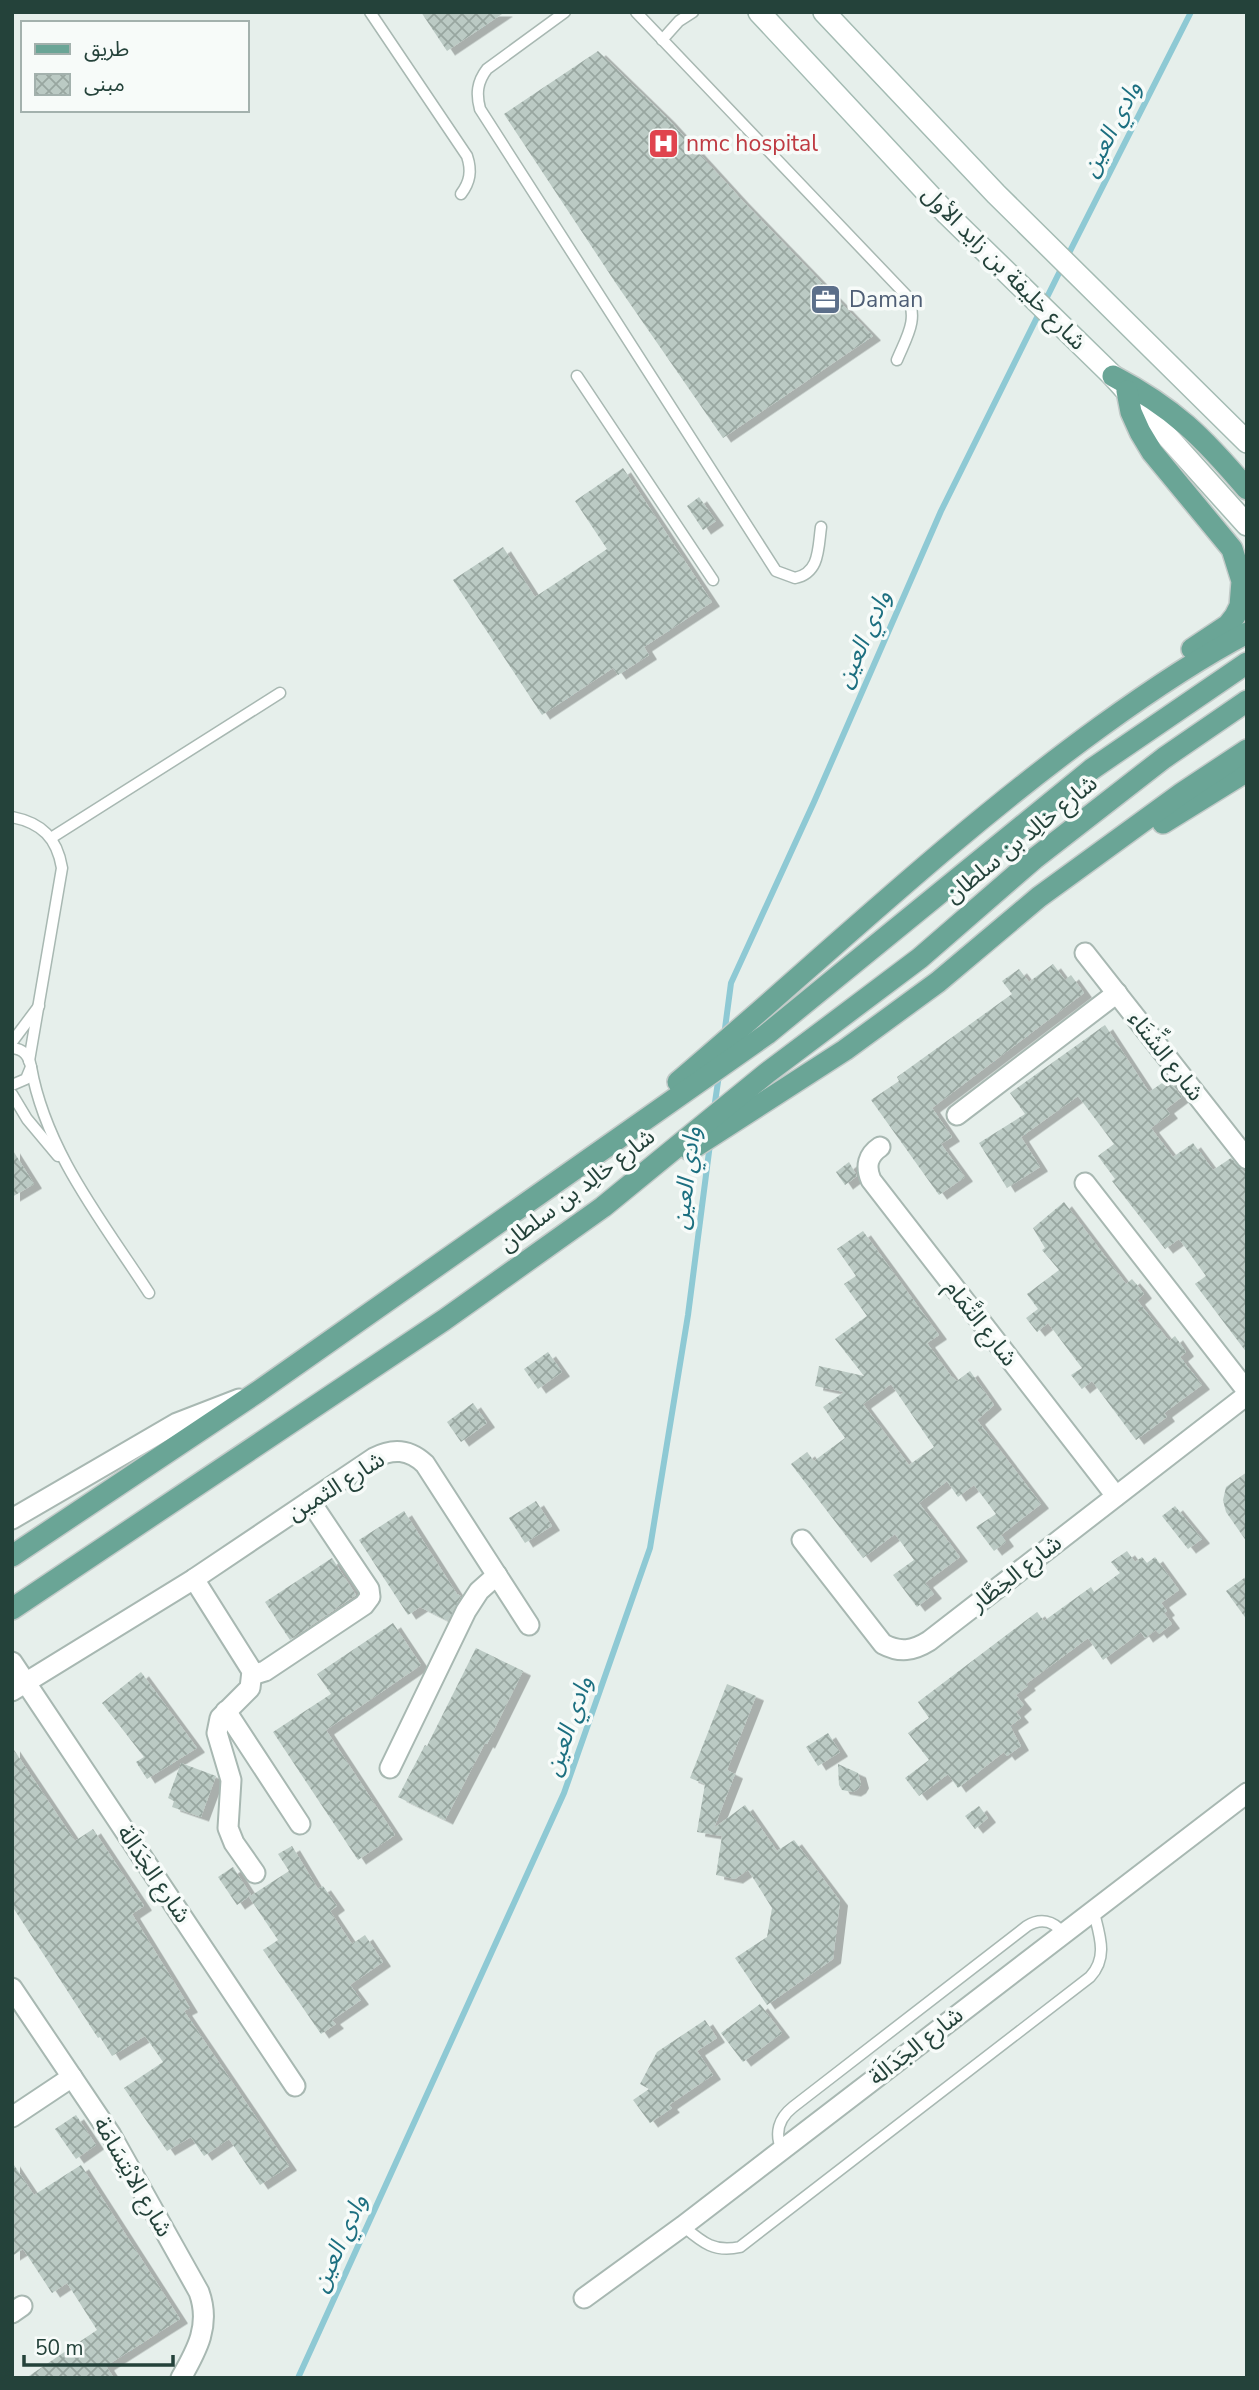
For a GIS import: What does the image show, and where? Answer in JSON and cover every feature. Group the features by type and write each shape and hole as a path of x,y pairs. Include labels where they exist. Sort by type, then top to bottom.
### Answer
{"main road":[{"name":"شارع خليفة بن زايد الأول","path":"759,12 947,214 1120,384 1247,525"},
{"name":"شارع خليفة بن زايد الأول","path":"824,12 996,194 1247,442"},
{"path":"1120,384 1149,395 1182,419 1209,444 1247,489"},
{"path":"1042,769 1096,715 1228,625 1240,606 1242,581 1232,549 1152,452 1120,384"},
{"path":"577,1167 1042,769 1158,685 1247,633"},
{"name":"شارع خالِد بن سلطان","path":"12,1556 259,1391 767,1034 1092,769 1247,663"},
{"name":"شارع خالِد بن سلطان","path":"12,1609 444,1320 603,1207 767,1073 920,958 1044,851 1164,758 1247,701"},
{"path":"603,1207 845,1050 938,982 1039,897 1182,793 1247,750"},
{"path":"1078,869 1136,840 1247,771"}],"street":[{"name":"شارع الشِّتَاء","path":"1086,953 1247,1159"},
{"path":"957,1115 1117,993"},
{"name":"شارع التَّمَام","path":"880,1147 868,1163 871,1180 1116,1496"},
{"name":"شارع الخِطَّار","path":"802,1540 883,1644 911,1650 929,1641 1247,1393 1086,1183"},
{"path":"12,1518 177,1423 259,1391"},
{"name":"شارع الثمين","path":"19,1687 194,1579 384,1453 395,1450 406,1452 425,1464 529,1625"},
{"path":"252,1675 265,1671 364,1605 370,1597 369,1589 310,1501"},
{"path":"390,1768 466,1611 479,1591 497,1575"},
{"path":"194,1579 250,1667 252,1675 252,1683 247,1693 220,1718 217,1733 231,1780 228,1828 234,1843 255,1873"},
{"name":"شارع الجَدَالَة","path":"12,1662 19,1687 295,2086"},
{"path":"226,1711 300,1824"},
{"name":"شارع الجَدَالَة","path":"584,2298 683,2226 1093,1909 1245,1798"},
{"name":"شارع الابْتِسَامَة","path":"12,1988 136,2178 202,2301 203,2333 181,2378"},
{"path":"12,2117 72,2077"}],"lane":[{"path":"370,12 467,156 470,176 461,194"},
{"path":"565,12 486,69 477,90 480,109 776,571 795,578 807,574 817,557 821,527"},
{"path":"636,12 906,295 913,308 913,321 897,360"},
{"path":"662,40 679,21 693,12"},
{"path":"578,376 713,580"},
{"path":"51,838 280,693"},
{"path":"12,817 29,820 51,838 60,858 61,879 30,1064 26,1079 12,1085"},
{"path":"12,1042 39,1006"},
{"path":"12,1048 22,1051 30,1064 44,1117 65,1164 149,1293"},
{"path":"12,1094 38,1135 65,1164"},
{"path":"683,2226 712,2248 726,2250 740,2247 1090,1978 1102,1956 1093,1909"},
{"path":"782,2150 777,2133 787,2112 899,2025 1033,1923 1052,1923 1063,1933"}],"building":[{"path":"421,12 505,12 447,51"},
{"path":"598,51 667,118 873,336 723,438 617,285 504,114"},
{"path":"623,468 712,602 644,647 649,655 618,675 613,668 542,715 453,580 503,547 535,597 607,549 575,501"},
{"path":"699,497 716,521 703,530 687,506"},
{"path":"1053,964 1065,980 1071,975 1084,993 932,1108 952,1137 941,1144 965,1177 939,1195 871,1100 899,1081 897,1077 1012,994 1002,981 1019,969 1029,982"},
{"path":"1105,1025 1149,1092 1168,1079 1182,1097 1166,1109 1170,1114 1151,1128 1173,1157 1193,1143 1213,1170 1231,1158 1247,1174 1247,1353 1195,1284 1206,1276 1179,1239 1165,1249 1112,1181 1115,1179 1098,1156 1114,1144 1078,1096 1021,1137 1040,1167 1007,1188 979,1143 1025,1114 1010,1093"},
{"path":"12,1149 34,1184 12,1197"},
{"path":"849,1162 857,1176 845,1185 836,1172"},
{"path":"1064,1202 1126,1284 1132,1279 1138,1286 1144,1294 1137,1300 1169,1341 1175,1336 1186,1352 1180,1357 1202,1385 1164,1413 1167,1417 1136,1440 1092,1381 1082,1389 1071,1375 1082,1368 1048,1323 1037,1332 1026,1318 1038,1309 1027,1294 1059,1270 1042,1250 1045,1248 1033,1228"},
{"path":"863,1231 939,1335 927,1343 951,1376 957,1381 970,1371 994,1405 977,1420 1041,1504 1001,1535 1006,1542 994,1551 976,1527 996,1514 974,1485 958,1497 947,1481 919,1503 960,1557 925,1583 934,1594 917,1607 893,1575 914,1560 895,1534 863,1558 791,1464 807,1452 814,1461 845,1438 823,1407 844,1392 815,1386 819,1366 864,1376 835,1339 867,1316 844,1284 856,1276 837,1249","holes":["891,1384 934,1447 909,1465 863,1404"]},
{"path":"548,1352 562,1372 538,1389 524,1369"},
{"path":"473,1403 487,1423 461,1442 447,1422"},
{"path":"1247,1472 1247,1542 1226,1512 1223,1500 1226,1487"},
{"path":"536,1501 552,1526 525,1543 509,1518"},
{"path":"1175,1506 1202,1539 1188,1549 1162,1516"},
{"path":"404,1511 457,1594 461,1596 448,1621 420,1607 408,1615 359,1540"},
{"path":"1127,1551 1135,1562 1142,1557 1147,1563 1155,1557 1179,1590 1161,1603 1172,1624 1159,1634 1156,1630 1145,1638 1141,1632 1103,1660 1088,1638 1026,1684 1028,1686 1016,1695 1024,1705 1016,1712 1021,1718 1010,1726 1021,1746 1007,1756 1004,1752 958,1788 948,1774 919,1796 905,1778 929,1760 908,1733 929,1718 918,1702 1037,1612 1044,1621 1091,1587 1094,1592 1120,1573 1111,1562"},
{"path":"332,1558 356,1595 290,1640 265,1602"},
{"path":"1247,1576 1247,1620 1226,1591"},
{"path":"393,1623 421,1665 326,1730 395,1835 358,1860 273,1732 331,1694 317,1674"},
{"path":"476,1648 523,1671 445,1820 398,1797"},
{"path":"141,1672 197,1748 147,1779 136,1762 144,1757 102,1703"},
{"path":"727,1684 756,1696 727,1770 735,1774 714,1828 745,1805 777,1851 794,1840 840,1901 833,1959 767,2005 735,1958 767,1937 772,1908 748,1870 735,1879 716,1875 722,1836 697,1832 705,1784 690,1778"},
{"path":"828,1733 840,1752 818,1766 806,1747"},
{"path":"12,1747 75,1841 93,1829 144,1906 132,1914 190,2008 184,2011 289,2166 260,2185 229,2139 204,2156 191,2137 167,2151 124,2088 163,2062 145,2036 112,2056 12,1906"},
{"path":"181,1763 216,1776 201,1817 172,1807 174,1801 168,1798"},
{"path":"838,1764 858,1773 861,1784 858,1789 853,1792 842,1790 839,1785"},
{"path":"979,1806 988,1818 975,1829 965,1816"},
{"path":"292,1846 318,1889 323,1886 337,1906 330,1911 352,1944 365,1935 383,1962 350,1985 361,2000 332,2020 336,2024 321,2034 263,1950 278,1940 249,1897 289,1871 278,1854"},
{"path":"233,1867 251,1895 237,1905 218,1877"},
{"path":"760,2004 782,2033 743,2062 721,2033"},
{"path":"705,2020 717,2038 697,2051 713,2075 669,2105 672,2108 650,2123 633,2100 649,2089 640,2084 657,2052"},
{"path":"76,2115 96,2145 76,2159 55,2129"},
{"path":"12,2162 34,2195 81,2165 180,2319 106,2366 114,2378 26,2378 97,2330 67,2283 52,2293 23,2249 12,2256"}],"waterway":[{"name":"وادي العين","path":"1067,257 1191,12"},
{"name":"وادي العين","path":"724,1036 731,983 814,802 941,511 1062,267"},
{"name":"وادي العين","path":"714,1109 719,1075"},
{"name":"وادي العين","path":"298,2378 564,1793 650,1548 688,1315 710,1144"}],"place":[{"name":"nmc hospital","path":"663,143"},
{"name":"Daman","path":"826,299"}]}
